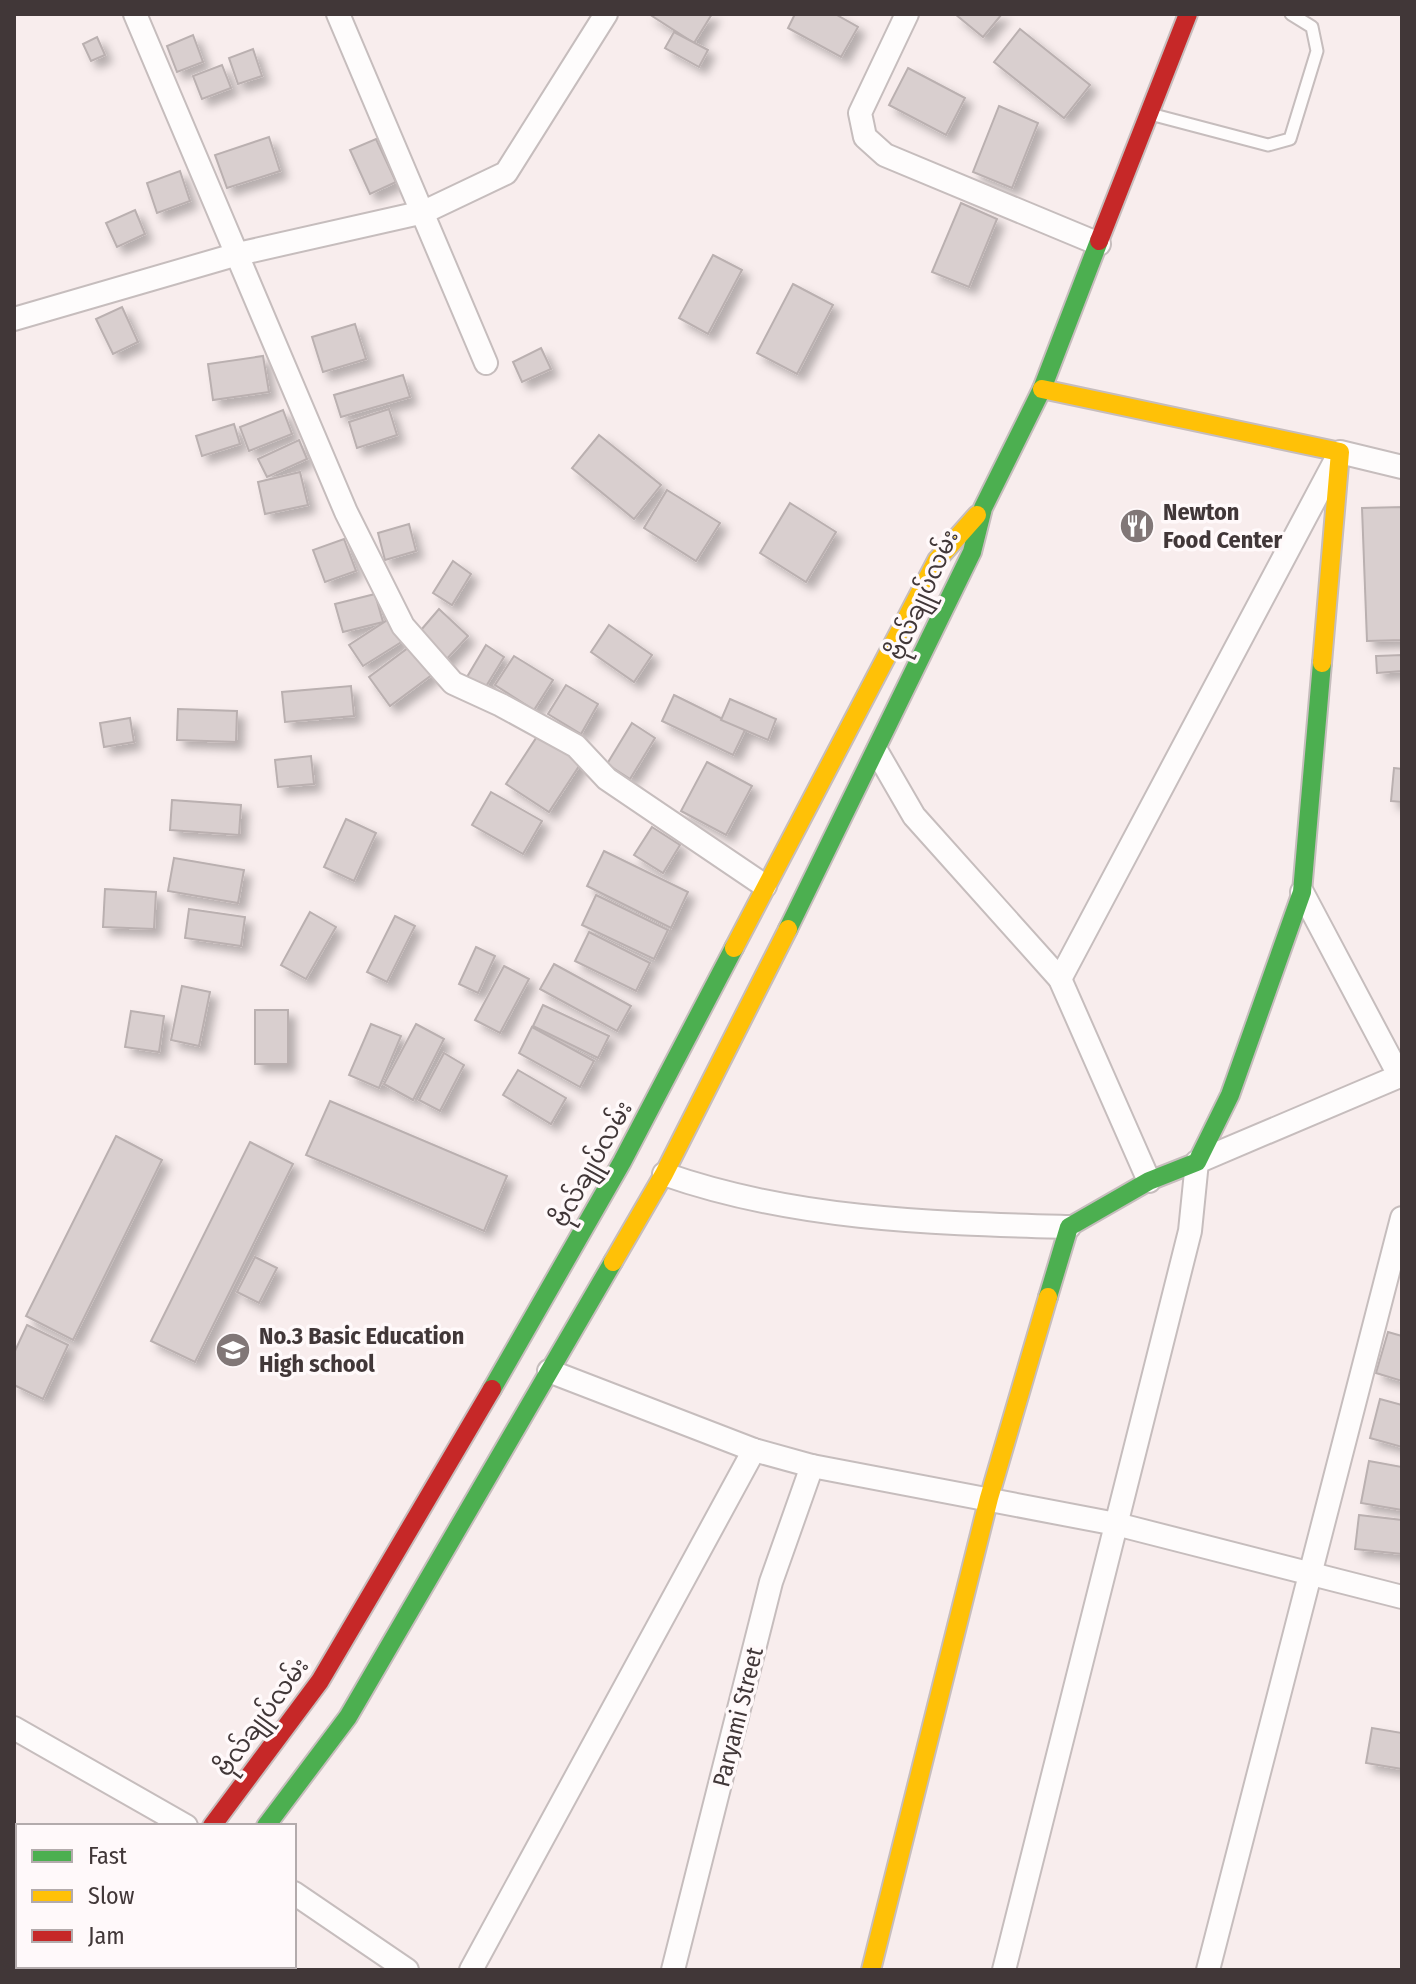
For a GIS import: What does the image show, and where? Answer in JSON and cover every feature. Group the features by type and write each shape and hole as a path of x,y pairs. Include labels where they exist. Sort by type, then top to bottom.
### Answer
{"main road":[{"name":"ဗိုလ်ချုပ်လမ်း","path":"268,1824 348,1717 664,1174 877,752 972,552 983,508 1042,389 1188,14"},
{"path":"871,1970 989,1498 1069,1227 1149,1181 1197,1162 1230,1095 1302,892 1340,452 1042,389"},
{"name":"ဗိုလ်ချုပ်လမ်း","path":"213,1824 320,1681 505,1368 622,1162 937,560 983,508"}],"street":[{"path":"135,14 346,512 403,626 453,683 576,746 607,779 765,886"},
{"path":"338,14 486,363"},
{"path":"14,319 238,254 424,212 506,173 606,14"},
{"path":"907,14 860,113 865,137 885,155 1099,244"},
{"path":"1060,979 1340,452 1402,467"},
{"path":"877,752 914,816 1060,979 1149,1181"},
{"path":"1004,1970 1190,1231 1197,1162 1400,1075 1302,892"},
{"path":"664,1174 721,1194 832,1215 1069,1227"},
{"path":"1208,1970 1402,1218"},
{"path":"549,1371 754,1450 812,1466 1116,1524 1402,1597"},
{"path":"471,1970 754,1450"},
{"name":"Paryami Street","path":"673,1970 771,1582 812,1466"},
{"path":"14,1728 182,1824"},
{"path":"296,1894 407,1970"}],"lane":[{"path":"1150,114 1268,145 1290,139 1317,51 1312,27 1291,14"}],"building":[{"path":"649,14 712,14 694,43"},
{"path":"795,14 835,14 858,27 841,57 788,28"},
{"path":"955,14 1002,14 983,37"},
{"path":"1020,29 1090,85 1064,118 994,62"},
{"path":"674,32 708,50 699,67 665,48"},
{"path":"193,35 203,62 177,72 167,46"},
{"path":"97,37 105,55 91,61 83,44"},
{"path":"253,49 262,76 238,84 229,58"},
{"path":"222,65 231,88 202,99 193,76"},
{"path":"908,68 965,98 946,135 889,105"},
{"path":"999,106 1038,123 1012,188 973,172"},
{"path":"269,137 280,171 227,188 215,155"},
{"path":"376,139 396,182 370,194 350,150"},
{"path":"180,171 190,201 157,213 147,183"},
{"path":"961,203 997,219 969,287 932,272"},
{"path":"135,210 145,234 117,247 106,223"},
{"path":"713,255 742,270 708,334 679,318"},
{"path":"793,284 833,305 797,374 757,353"},
{"path":"122,307 138,342 113,354 96,319"},
{"path":"355,324 366,359 323,372 312,337"},
{"path":"541,348 551,369 522,382 513,362"},
{"path":"263,356 269,392 213,400 208,364"},
{"path":"403,375 410,397 341,417 334,395"},
{"path":"389,409 397,435 357,448 349,422"},
{"path":"283,410 292,434 249,451 240,427"},
{"path":"234,424 240,444 202,456 196,436"},
{"path":"599,435 661,485 634,519 572,468"},
{"path":"299,440 307,459 267,477 258,459"},
{"path":"300,472 308,505 265,514 258,482"},
{"path":"667,490 720,523 696,561 644,528"},
{"path":"790,503 836,532 806,582 760,553"},
{"path":"1402,507 1402,640 1367,641 1362,508"},
{"path":"409,524 416,551 385,560 378,533"},
{"path":"344,539 356,571 325,582 313,550"},
{"path":"453,561 471,574 452,605 433,593"},
{"path":"375,594 383,622 343,632 335,604"},
{"path":"439,609 468,636 443,663 415,637"},
{"path":"389,619 403,641 363,666 349,645"},
{"path":"609,625 652,655 634,682 591,652"},
{"path":"412,645 433,674 390,706 369,677"},
{"path":"486,645 504,657 485,688 467,677"},
{"path":"1402,655 1402,671 1377,673 1376,656"},
{"path":"514,656 553,680 534,710 495,685"},
{"path":"566,685 598,704 581,734 548,714"},
{"path":"351,686 354,716 285,722 282,692"},
{"path":"674,695 745,730 733,755 662,721"},
{"path":"730,699 776,719 768,740 721,720"},
{"path":"178,709 237,711 236,742 177,740"},
{"path":"130,718 134,742 104,747 100,723"},
{"path":"632,723 655,738 630,779 607,764"},
{"path":"540,732 583,760 549,812 506,784"},
{"path":"311,756 314,784 278,787 275,760"},
{"path":"707,762 752,786 726,835 681,811"},
{"path":"1394,768 1402,769 1402,802 1391,801"},
{"path":"491,792 542,821 523,854 472,825"},
{"path":"172,800 241,805 239,835 170,830"},
{"path":"346,819 376,833 354,881 324,867"},
{"path":"652,827 680,845 663,873 634,855"},
{"path":"604,851 688,892 671,928 587,886"},
{"path":"174,858 244,870 238,903 168,891"},
{"path":"105,889 156,892 154,929 103,927"},
{"path":"596,895 668,930 654,959 582,925"},
{"path":"189,909 245,917 241,946 185,938"},
{"path":"310,912 336,927 306,979 281,965"},
{"path":"395,916 415,926 387,982 367,972"},
{"path":"589,932 650,963 636,991 575,961"},
{"path":"476,947 495,956 478,993 459,984"},
{"path":"554,964 631,1006 617,1031 540,989"},
{"path":"504,966 529,979 500,1033 475,1020"},
{"path":"182,986 210,992 199,1046 171,1040"},
{"path":"543,1005 609,1036 598,1058 533,1026"},
{"path":"255,1010 288,1010 288,1064 255,1064"},
{"path":"131,1011 164,1016 159,1052 125,1047"},
{"path":"371,1024 401,1036 379,1088 349,1075"},
{"path":"416,1024 444,1039 413,1100 384,1084"},
{"path":"532,1027 594,1061 580,1087 519,1053"},
{"path":"444,1053 464,1065 440,1111 419,1100"},
{"path":"518,1070 566,1098 551,1124 503,1095"},
{"path":"330,1101 507,1176 484,1231 306,1155"},
{"path":"116,1136 162,1160 73,1340 26,1316"},
{"path":"250,1142 293,1164 195,1362 151,1341"},
{"path":"255,1257 277,1268 259,1303 237,1292"},
{"path":"27,1325 68,1345 43,1399 14,1385 14,1353"},
{"path":"1388,1332 1402,1336 1402,1381 1376,1373"},
{"path":"1380,1399 1402,1405 1402,1447 1370,1438"},
{"path":"1369,1461 1402,1467 1402,1510 1361,1503"},
{"path":"1359,1515 1402,1520 1402,1554 1355,1549"},
{"path":"1372,1728 1402,1733 1402,1769 1366,1763"}],"traffic: fast":[{"path":"788,929 972,552 983,508 1042,389 1099,241"},
{"path":"1048,1297 1069,1227 1149,1181 1197,1162 1230,1095 1302,892 1322,663"},
{"path":"492,1389 622,1162 734,948"},
{"path":"268,1824 348,1717 613,1262"}],"traffic: slow":[{"path":"1042,389 1340,452 1322,663"},
{"path":"734,948 937,560 977,515"},
{"path":"613,1262 664,1174 788,929"},
{"path":"871,1970 989,1498 1048,1297"}],"traffic: jam":[{"path":"1099,241 1188,14"},
{"path":"213,1824 320,1681 492,1389"}],"place":[{"name":"Newton Food Center","path":"1137,526"},
{"name":"No.3 Basic Education High school","path":"233,1350"}]}
